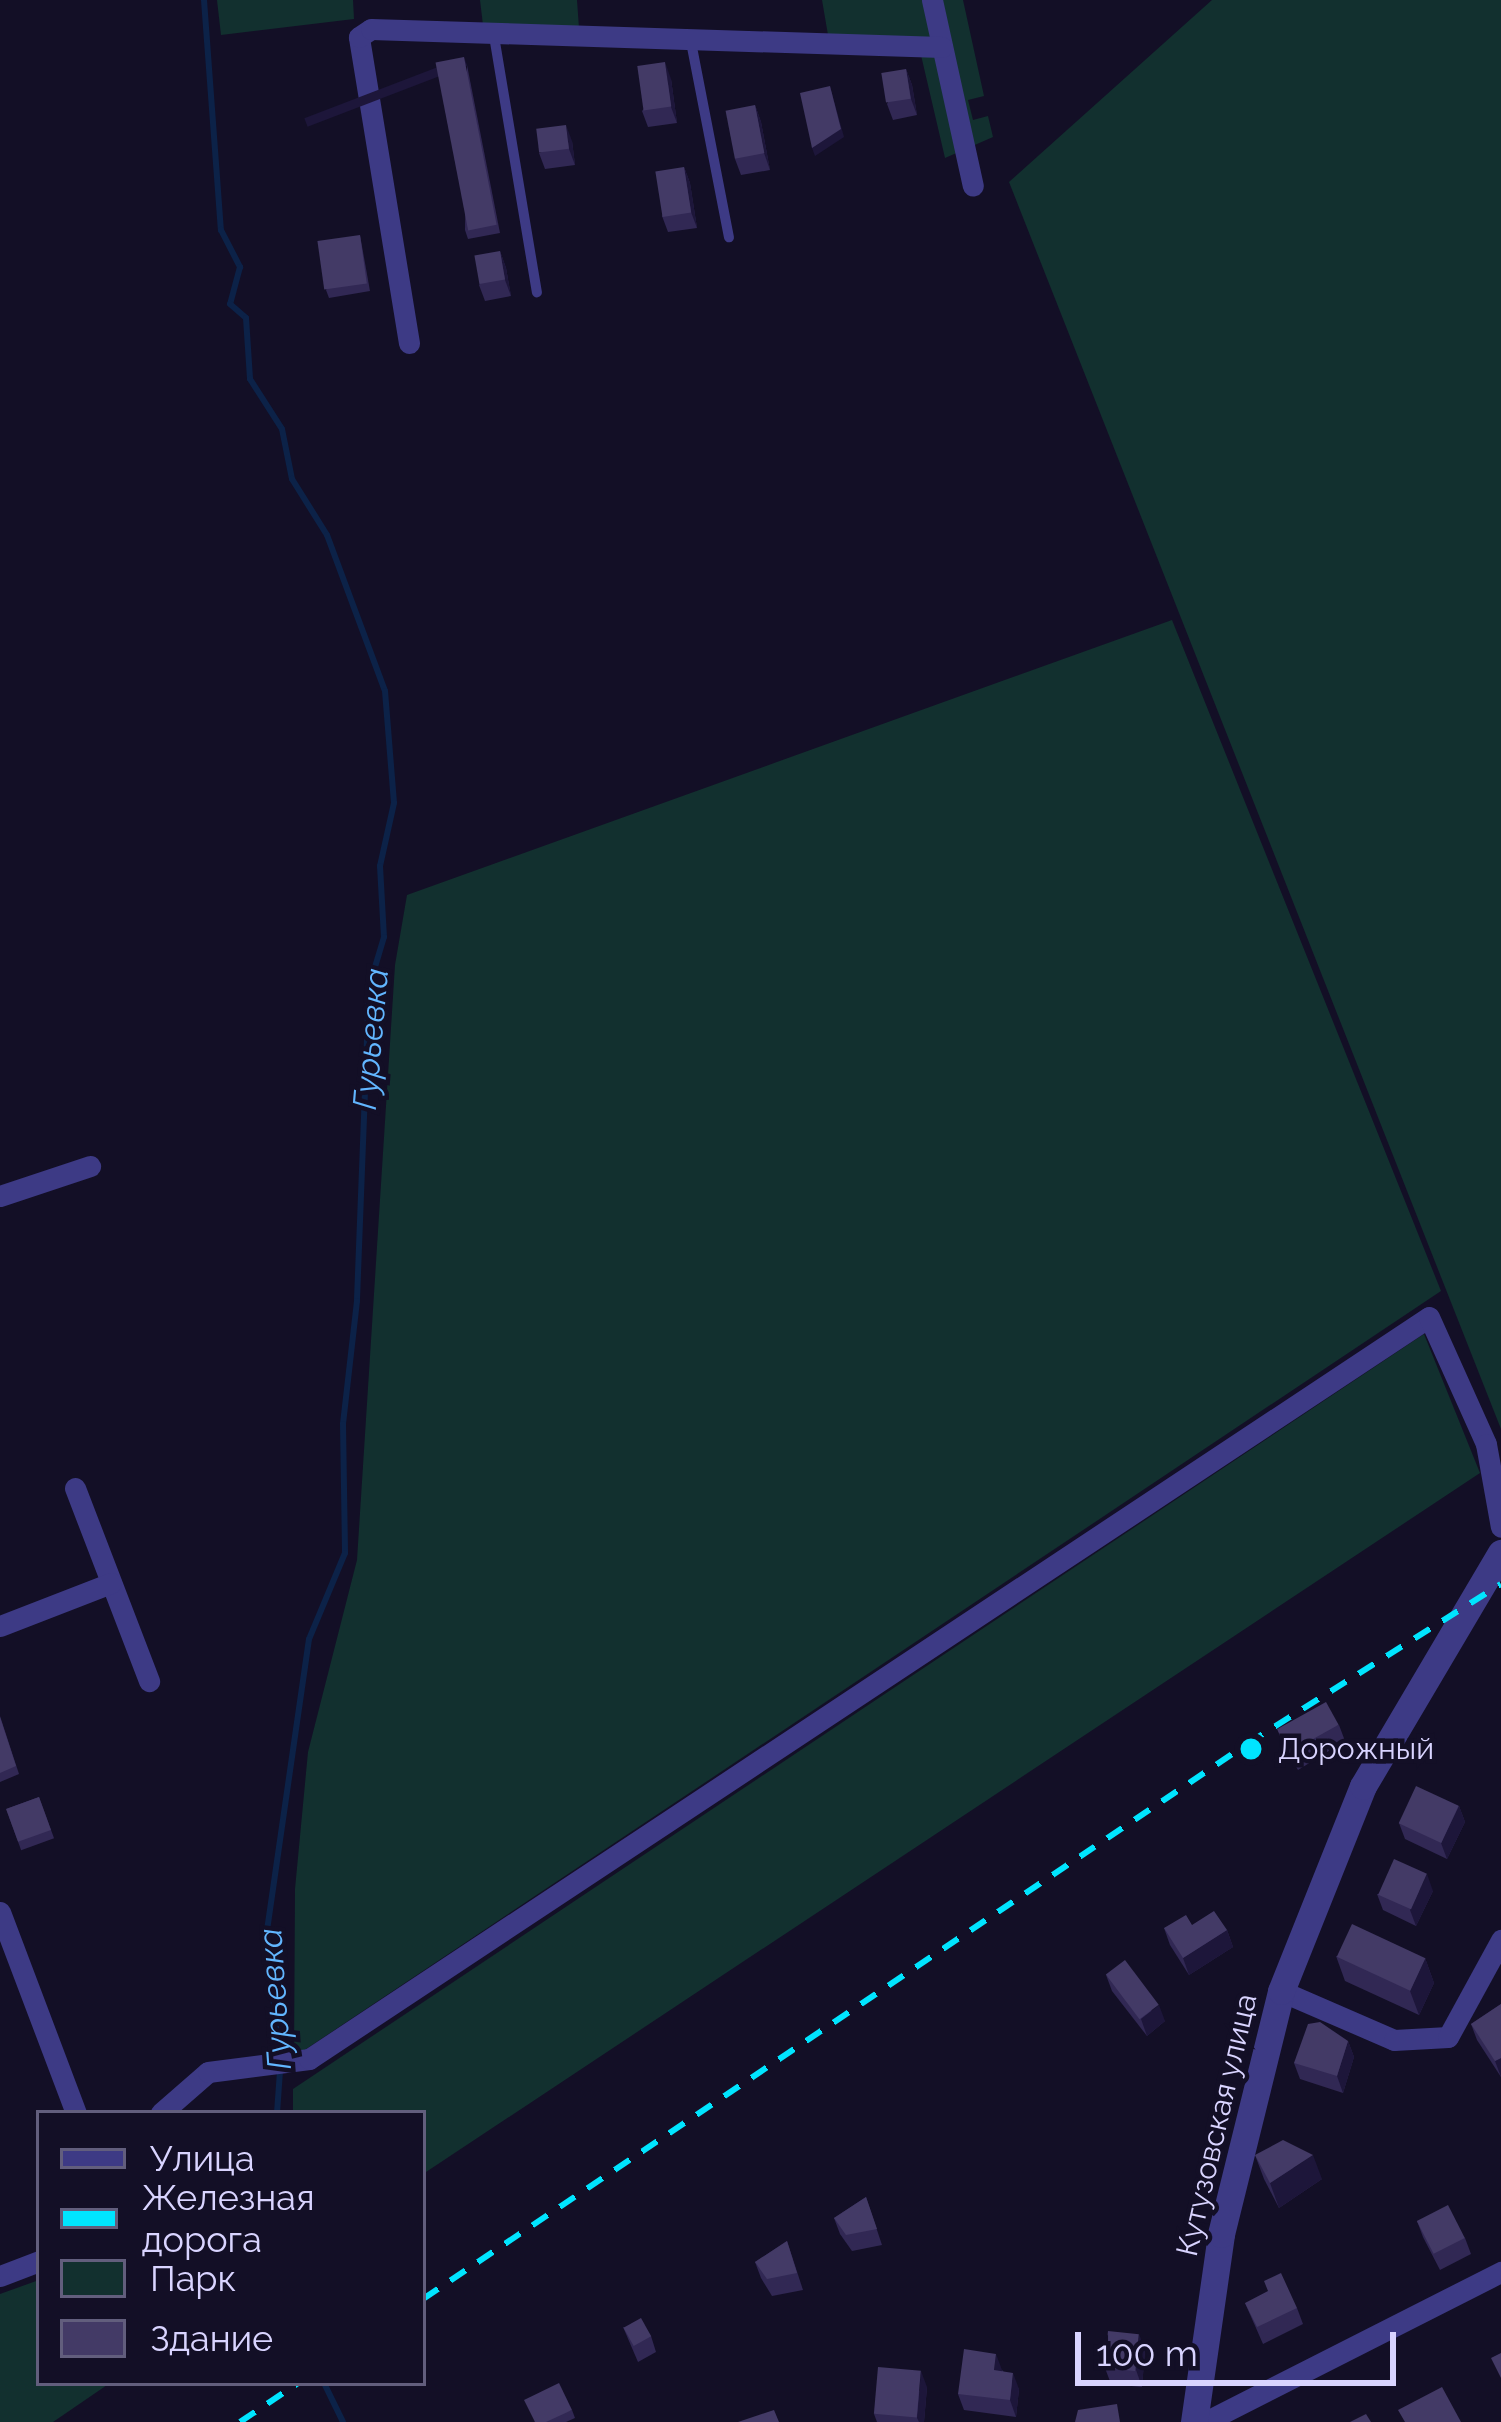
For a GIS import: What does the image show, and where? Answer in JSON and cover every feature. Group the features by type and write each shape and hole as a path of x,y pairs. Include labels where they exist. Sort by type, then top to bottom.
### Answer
{"street":[{"path":"932,0 973,186"},
{"path":"410,343 359,37 370,29 942,47"},
{"path":"0,1196 90,1166"},
{"path":"164,2110 208,2072 309,2059 1430,1316 1486,1444 1501,1527"},
{"path":"75,1488 149,1681"},
{"name":"Кутузовская улица","path":"1194,2422 1221,2234 1281,1991 1363,1786 1501,1553"},
{"path":"0,1626 111,1583"},
{"path":"0,1912 75,2110"},
{"path":"1281,1991 1394,2040 1448,2037 1501,1940"},
{"path":"0,2276 36,2262"},
{"path":"1205,2422 1501,2272"}],"lane":[{"path":"494,36 537,292"},
{"path":"691,42 729,237"}],"green space":[{"path":"217,0 353,0 354,19 221,35"},
{"path":"480,0 577,0 579,28 483,25"},
{"path":"822,0 963,0 984,96 968,100 973,120 988,116 993,137 945,158 917,38 828,35"},
{"path":"1212,0 1501,0 1501,1429 1009,182"},
{"path":"1172,620 1441,1291 294,2057 295,1889 308,1752 357,1560 395,965 407,895"},
{"path":"1424,1334 1480,1473 426,2172 426,2110 293,2110 293,2089"},
{"path":"36,2281 36,2386 106,2386 53,2422 0,2422 0,2294"}],"building":[{"path":"464,57 497,225 468,230 436,63"},
{"path":"665,62 671,107 644,110 637,66"},
{"path":"906,69 911,99 886,103 881,73"},
{"path":"830,86 841,129 812,148 800,93"},
{"path":"755,105 764,153 735,159 726,111"},
{"path":"566,125 569,149 539,152 536,129"},
{"path":"684,167 691,212 663,217 655,172"},
{"path":"360,235 367,284 324,290 317,241"},
{"path":"500,251 505,280 479,284 474,256"},
{"path":"1326,1702 1339,1725 1290,1752 1277,1729"},
{"path":"0,1717 16,1766 0,1773"},
{"path":"1416,1786 1459,1806 1441,1843 1399,1823"},
{"path":"39,1797 51,1830 18,1842 6,1809"},
{"path":"1394,1859 1427,1874 1411,1909 1378,1895"},
{"path":"1214,1911 1227,1930 1183,1958 1164,1928 1186,1915 1192,1925"},
{"path":"1352,1924 1425,1958 1410,1991 1337,1957"},
{"path":"1125,1960 1159,2005 1140,2019 1106,1974"},
{"path":"1501,2004 1501,2058 1495,2061 1471,2024"},
{"path":"1320,2022 1348,2041 1337,2076 1294,2063 1308,2024"},
{"path":"1283,2140 1313,2155 1270,2183 1255,2155"},
{"path":"866,2197 877,2229 846,2235 834,2218"},
{"path":"1448,2205 1465,2238 1434,2254 1417,2221"},
{"path":"787,2241 797,2273 767,2279 755,2262"},
{"path":"1281,2273 1297,2308 1257,2327 1245,2303 1268,2291 1264,2281"},
{"path":"641,2318 651,2336 634,2346 624,2328"},
{"path":"1108,2331 1139,2334 1135,2371 1104,2368"},
{"path":"964,2349 996,2354 994,2370 1013,2373 1010,2400 958,2394"},
{"path":"1501,2353 1501,2378 1491,2358"},
{"path":"878,2367 921,2371 917,2418 874,2414"},
{"path":"559,2383 572,2410 535,2422 524,2400"},
{"path":"1442,2387 1461,2422 1405,2422 1398,2410"},
{"path":"1117,2404 1120,2422 1075,2422 1078,2410"},
{"path":"774,2410 779,2422 738,2422"}],"waterway":[{"name":"Гурьевка","path":"204,0 221,230 240,267 230,304 246,318 250,379 282,429 292,479 327,535 385,691 394,803 380,866 384,937 369,987 357,1301 343,1424 345,1553 309,1639 267,1931 279,2058"},
{"name":"Гурьевка","path":"277,2110 280,2071"},
{"name":"Гурьевка","path":"325,2386 343,2422"}],"railway":[{"path":"426,2297 1247,1744 1501,1584"},
{"path":"240,2422 294,2386"}],"place":[{"name":"Дорожный","path":"1251,1749"}]}
